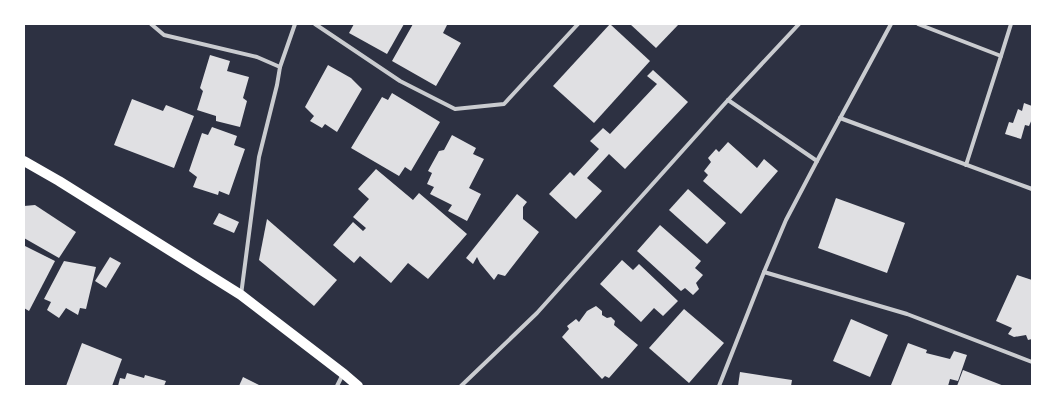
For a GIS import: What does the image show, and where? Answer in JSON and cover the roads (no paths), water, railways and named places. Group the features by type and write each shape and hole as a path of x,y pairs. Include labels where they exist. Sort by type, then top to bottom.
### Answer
{"main road":[{"path":"24,161 60,181 241,295 358,386"}],"street":[{"path":"150,24 164,36 257,57 280,67"},
{"path":"241,295 259,157 280,67 295,24"},
{"path":"315,24 400,81 455,110 504,104 578,24"},
{"path":"461,386 537,313 728,100 799,24"},
{"path":"719,386 786,220 891,24"},
{"path":"918,24 1002,56"},
{"path":"966,165 1011,24"},
{"path":"728,100 817,161"},
{"path":"840,118 1032,189"},
{"path":"764,272 906,314 1032,362"},
{"path":"337,386 344,374"}]}
